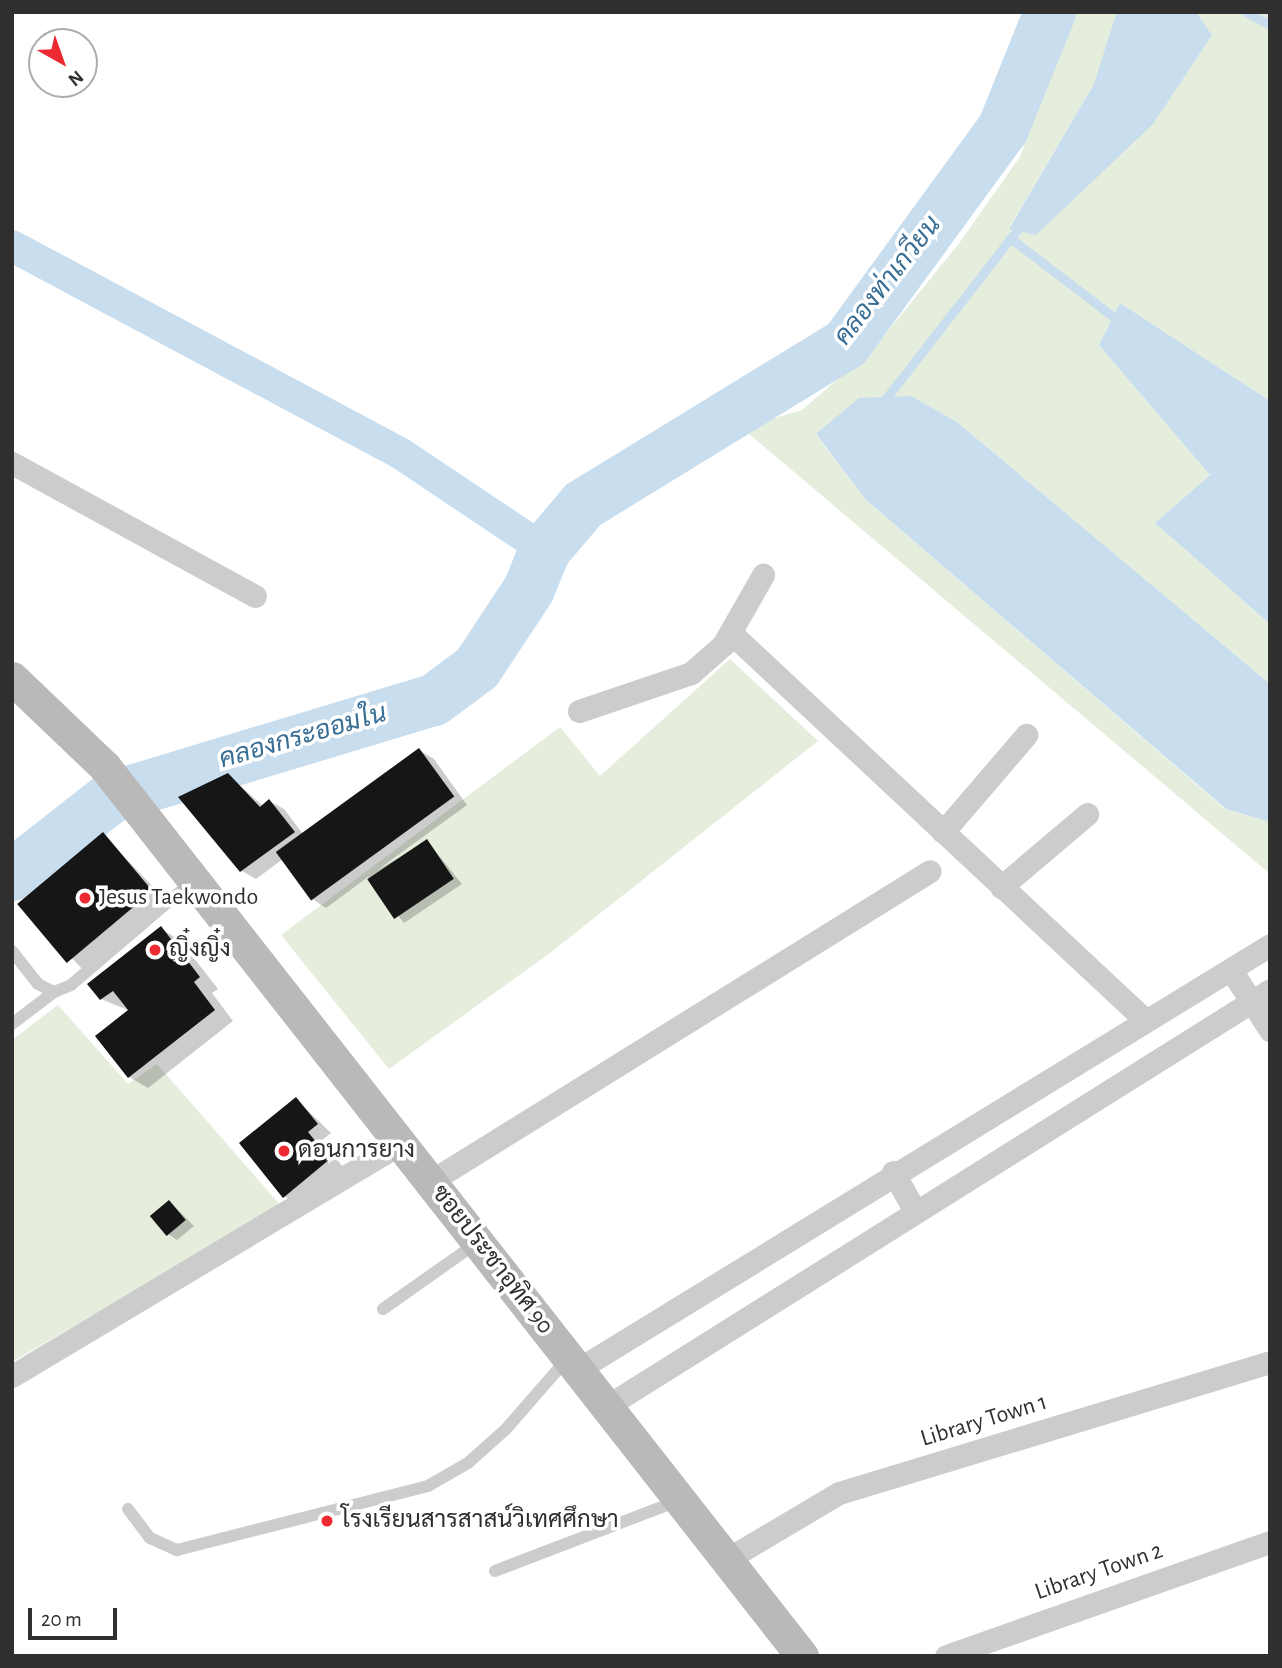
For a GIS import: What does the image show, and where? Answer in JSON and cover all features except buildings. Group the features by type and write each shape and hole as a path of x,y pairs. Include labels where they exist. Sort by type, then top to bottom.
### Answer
{"street":[{"path":"12,463 255,596"},
{"path":"579,711 691,673 731,633 763,575"},
{"path":"731,633 1145,1020"},
{"name":"ซอยประชาอุทิศ 90","path":"12,678 105,767 478,1241 604,1408 802,1656"},
{"path":"943,832 1026,735"},
{"path":"1001,887 1087,814"},
{"path":"431,1181 930,871"},
{"path":"572,1364 1270,945"},
{"path":"1231,970 1261,996 1270,1030"},
{"path":"604,1408 1261,996"},
{"path":"12,1376 401,1143"},
{"path":"893,1172 915,1211"},
{"name":"Library Town 1","path":"726,1560 839,1493 1270,1362"},
{"name":"Library Town 2","path":"946,1656 1270,1542"}],"lane":[{"path":"12,1024 54,992 71,985 194,880"},
{"path":"12,951 38,984 54,992"},
{"path":"383,1309 478,1241"},
{"path":"128,1509 150,1538 177,1550 428,1486 468,1463 572,1364"},
{"path":"495,1571 678,1501"}],"green space":[{"path":"1073,12 1119,12 1094,84 1009,228 1212,35 1196,12 1270,12 1270,401 1120,303 1099,345 1210,475 1155,523 1270,624 1270,684 957,422 911,396 816,435 865,499 1225,809 1270,822 1270,874 742,428 802,410 876,346 960,242 1020,157"},
{"path":"730,659 818,741 550,953 389,1069 281,935 560,727 600,776"},
{"path":"58,1005 128,1084 157,1064 281,1206 12,1362 12,1040"}],"water":[{"path":"1196,12 1212,35 1153,124 1036,235 1009,229 1094,84 1116,14"},
{"path":"1120,303 1270,401 1270,624 1155,523 1210,475 1099,345"},
{"path":"911,396 957,422 1270,684 1270,822 1226,809 865,499 816,434 859,398"}],"waterway":[{"name":"คลองท่าเกวียน","path":"12,875 112,797 434,700 477,668 529,589 545,550 583,505 846,344 1003,129 1050,12"},
{"path":"1246,12 1270,25"},
{"path":"880,406 1024,221"},
{"path":"1010,238 1123,324"},
{"path":"12,246 400,453 545,550"}],"place":[{"name":"Jesus Taekwondo","path":"85,898"},
{"name":"ญิ๋งญิ๋ง","path":"155,950"},
{"name":"ดอนการยาง","path":"284,1151"},
{"name":"โรงเรียนสารสาสน์วิเทศศึกษา","path":"327,1521"}],"water label":[{"name":"คลองกระออมใน","path":"303,737"}]}
